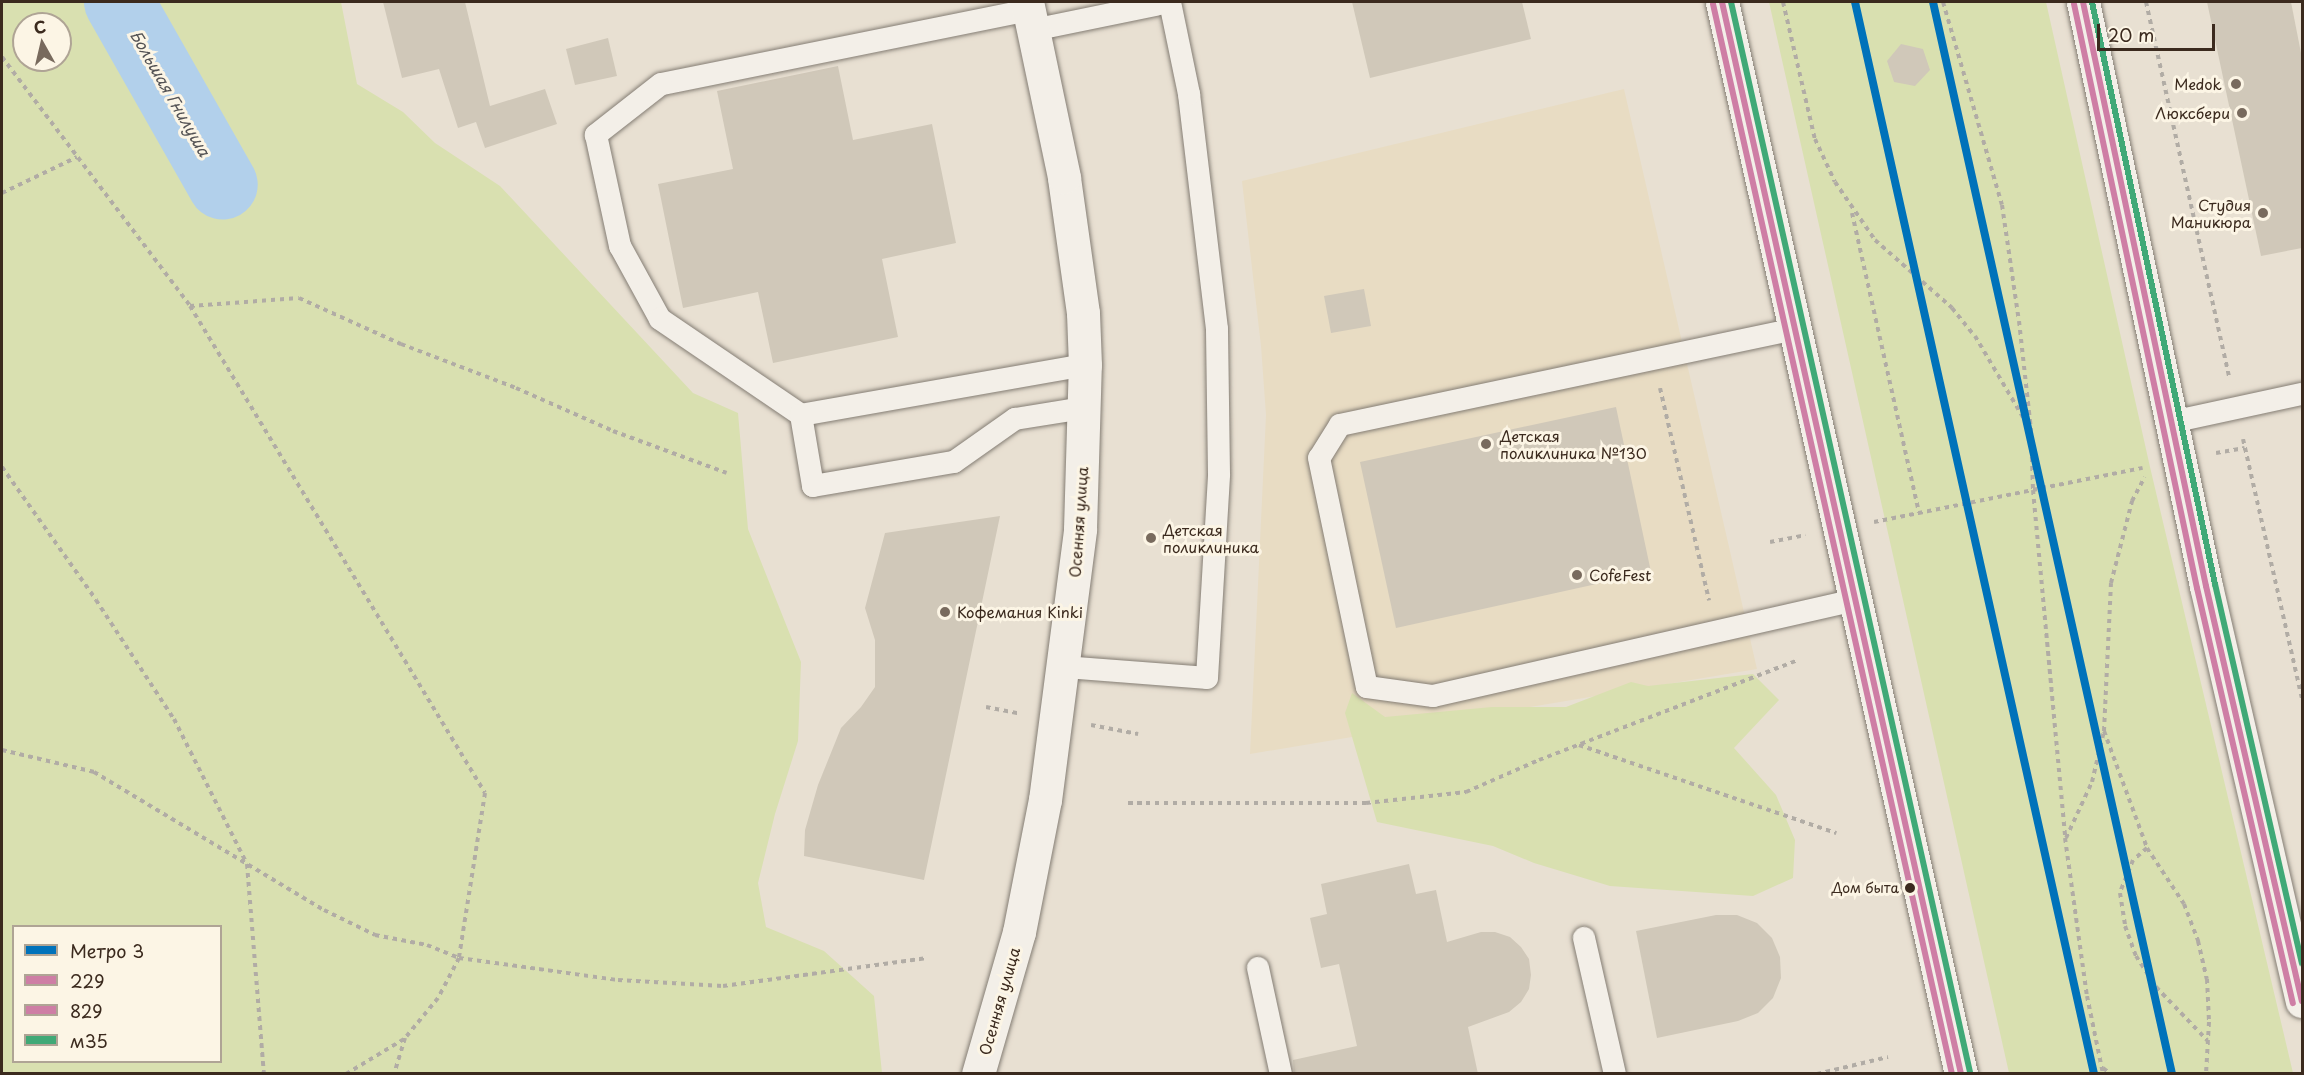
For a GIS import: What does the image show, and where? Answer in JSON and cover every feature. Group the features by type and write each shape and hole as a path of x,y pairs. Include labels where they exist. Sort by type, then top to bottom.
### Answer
{"street":[{"path":"1722,2 1961,1074"},
{"path":"2083,2 2206,586 2302,1001"},
{"name":"Осенняя улица","path":"978,1074 1019,932 1045,800 1064,667 1080,529 1085,365 1083,313 1073,231 1030,14"}],"lane":[{"path":"1064,667 1208,678 1219,474 1217,329 1189,94 1170,2 1030,14 661,84 596,135 620,246 660,319 801,415 1085,365"},
{"path":"1795,329 1340,425 1319,458 1367,687 1433,696 1855,600"},
{"path":"2172,422 2302,394"},
{"path":"801,415 813,486 954,462 1015,419 1084,408"},
{"path":"1584,938 1615,1074"},
{"path":"1258,968 1281,1074"}],"path":[{"path":"1783,2 1815,139 1852,209 1875,240 1952,308 1975,336 2031,430"},
{"path":"1942,2 2002,205 2019,321 2031,430 2033,490 2065,838 2087,996 2103,1074"},
{"path":"2146,2 2302,699"},
{"path":"2,57 190,306 485,793 459,958 438,998 405,1038 346,1074"},
{"path":"2,193 77,157"},
{"path":"1852,209 1919,513"},
{"path":"190,306 299,298 401,344 516,388 613,431 727,473"},
{"path":"1653,359 1716,633"},
{"path":"2,467 96,600 174,719 247,864 264,1074"},
{"path":"1770,542 2150,467 2132,501 2111,583 2104,731 2092,782 2065,838"},
{"path":"1128,803 1366,802 1466,792 1579,745 1796,661"},
{"path":"2104,731 2147,848 2184,904 2198,941 2207,980 2206,1074"},
{"path":"1579,745 1836,833"},
{"path":"2,750 94,772 324,910 375,934 426,945 459,958 618,980 723,986 927,958"},
{"path":"2147,848 2133,860 2120,894 2125,926 2136,956 2156,987 2208,1041"},
{"path":"394,1074 405,1038"},
{"path":"1817,1074 1888,1057"},
{"path":"2102,1067 2110,1074"}],"shaded area":[{"name":"Детская поликлиника №130","path":"1624,89 1757,669 1250,754 1266,415 1261,346 1242,181"}],"green space":[{"path":"2,2 341,2 357,84 403,112 435,143 500,186 693,393 738,413 748,529 801,662 798,741 775,814 758,883 766,927 824,951 874,996 882,1073 2,1073"},
{"path":"1769,2 2046,2 2150,467 2293,1073 2009,1073"},
{"path":"1753,674 1779,700 1734,748 1776,795 1795,840 1793,878 1753,896 1610,886 1534,863 1493,846 1377,822 1345,713 1352,693 1385,717 1492,707 1566,707 1631,682 1648,686"}],"building":[{"path":"383,2 465,2 490,106 545,89 557,124 485,148 476,122 458,128 439,69 402,78"},
{"path":"1352,2 1522,2 1531,39 1370,78"},
{"path":"2207,2 2291,2 2302,58 2302,248 2261,256"},
{"path":"608,38 617,76 575,85 566,49"},
{"path":"1901,44 1923,49 1930,70 1915,86 1894,82 1887,61"},
{"path":"838,66 853,140 932,124 956,243 882,259 898,337 773,363 758,292 683,308 658,184 733,169 717,91"},
{"path":"1364,289 1371,326 1331,333 1324,296"},
{"path":"1616,407 1651,572 1396,628 1360,462"},
{"path":"1000,516 924,880 804,856 805,830 818,785 841,728 861,707 875,687 875,640 865,608 885,533"},
{"path":"1409,864 1416,894 1436,890 1447,942 1481,932 1495,932 1510,937 1529,959 1531,975 1529,989 1521,1002 1509,1012 1468,1027 1478,1074 1294,1074 1293,1060 1357,1046 1339,964 1321,968 1310,918 1327,914 1321,884"},
{"path":"1716,915 1737,915 1757,923 1772,938 1780,957 1781,978 1773,998 1758,1013 1738,1021 1657,1038 1636,931"}],"waterway":[{"name":"Большая Гнилуша","path":"119,2 223,185"}],"metro line":[{"name":"3","path":"1855,2 2094,1074"},
{"name":"3","path":"1933,2 2172,1074"}],"transit line":[{"name":"229","path":"1722,2 1961,1074"},
{"name":"м35","path":"1731,2 1970,1072"},
{"name":"229","path":"2083,2 2206,586 2302,1001"},
{"name":"м35","path":"2092,2 2215,584 2302,963"},
{"name":"829","path":"1713,4 1952,1074"},
{"name":"829","path":"2074,4 2197,588 2293,1003"}],"place":[{"name":"Medok","path":"2236,84"},
{"name":"Люксбери","path":"2242,113"},
{"name":"Студия Маникюра","path":"2263,213"},
{"name":"Детская поликлиника №130","path":"1486,444"},
{"name":"Детская поликлиника","path":"1151,538"},
{"name":"CofeFest","path":"1577,575"},
{"name":"Кофемания Kinki","path":"945,612"},
{"name":"Дом быта","path":"1910,888"}]}
